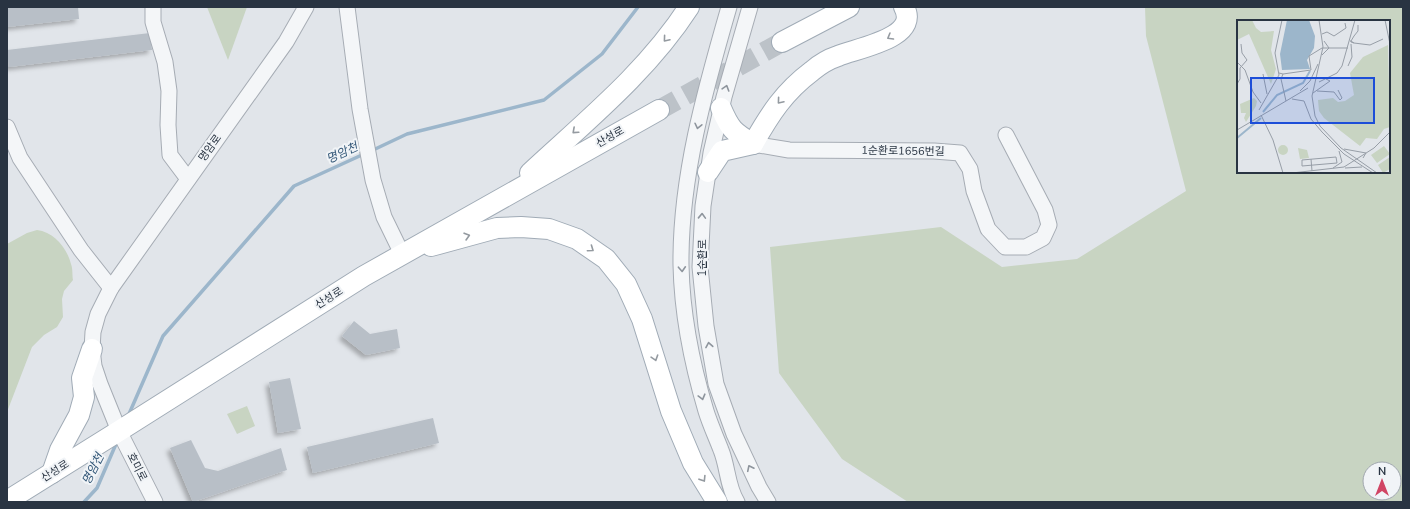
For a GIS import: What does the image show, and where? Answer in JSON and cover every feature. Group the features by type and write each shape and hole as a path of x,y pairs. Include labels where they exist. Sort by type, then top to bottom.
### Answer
{"main road":[{"path":"508,194 604,106 640,70 676,27 689,7"},
{"path":"782,42 849,7"},
{"path":"708,172 722,151 753,144 775,107 791,88 812,70 836,56 884,41 897,34 906,25 908,15 904,7"},
{"path":"721,108 727,122 736,134 753,144"},
{"name":"산성로","path":"7,500 120,431 364,276 659,110"},
{"path":"402,254 497,228 521,227 549,229 577,239 606,259 626,284 642,319 671,411 693,463 717,502"},
{"path":"52,473 60,450 79,415 84,396 82,378 92,349"}],"street":[{"path":"153,7 153,22 165,62 169,91 168,125 170,155 188,178"},
{"name":"명암로","path":"120,431 94,366 92,349 93,332 98,314 111,288 286,42 306,7"},
{"path":"347,7 360,109 373,180 384,217 402,254"},
{"name":"1순환로","path":"729,7 701,114 689,168 681,265 685,316 693,362 706,412 724,456 732,494 737,502"},
{"name":"1순환로","path":"750,7 721,108 708,172 703,206 700,267 706,326 716,384 734,434 759,488 768,502"},
{"path":"7,127 20,158 81,250 111,288"},
{"name":"1순환로1656번길","path":"753,144 789,150 934,151 960,153 970,169 974,191 988,229 1005,247 1026,247 1043,238 1050,225 1045,210 1006,135"},
{"name":"호미로","path":"120,431 155,502"}],"green space":[{"path":"207,7 247,7 228,60"},
{"path":"1145,7 1403,7 1403,502 908,502 842,459 779,373 770,247 941,227 1002,267 1077,259 1186,191 1146,36"},
{"path":"37,230 43,231 54,237 63,247 72,266 73,280 64,291 62,299 63,317 57,327 44,335 32,347 7,412 7,244 27,233"},
{"path":"247,406 255,426 237,434 227,414"}],"building":[{"path":"7,7 78,7 79,19 7,27"},
{"path":"150,33 152,50 9,67 7,50"},
{"path":"354,321 370,334 397,329 400,348 366,355 342,336"},
{"path":"290,378 301,429 278,433 269,382"},
{"path":"433,418 439,443 313,473 307,447"},
{"path":"191,440 205,468 218,471 281,448 287,470 193,502 170,448"}],"waterway":[{"name":"명암천","path":"371,151 407,134 544,100 602,54 638,7"},
{"name":"명암천","path":"129,414 163,336 294,186 364,154"},
{"name":"명암천","path":"84,502 97,488 116,444"}],"tunnel":[{"path":"659,110 782,42"}]}
